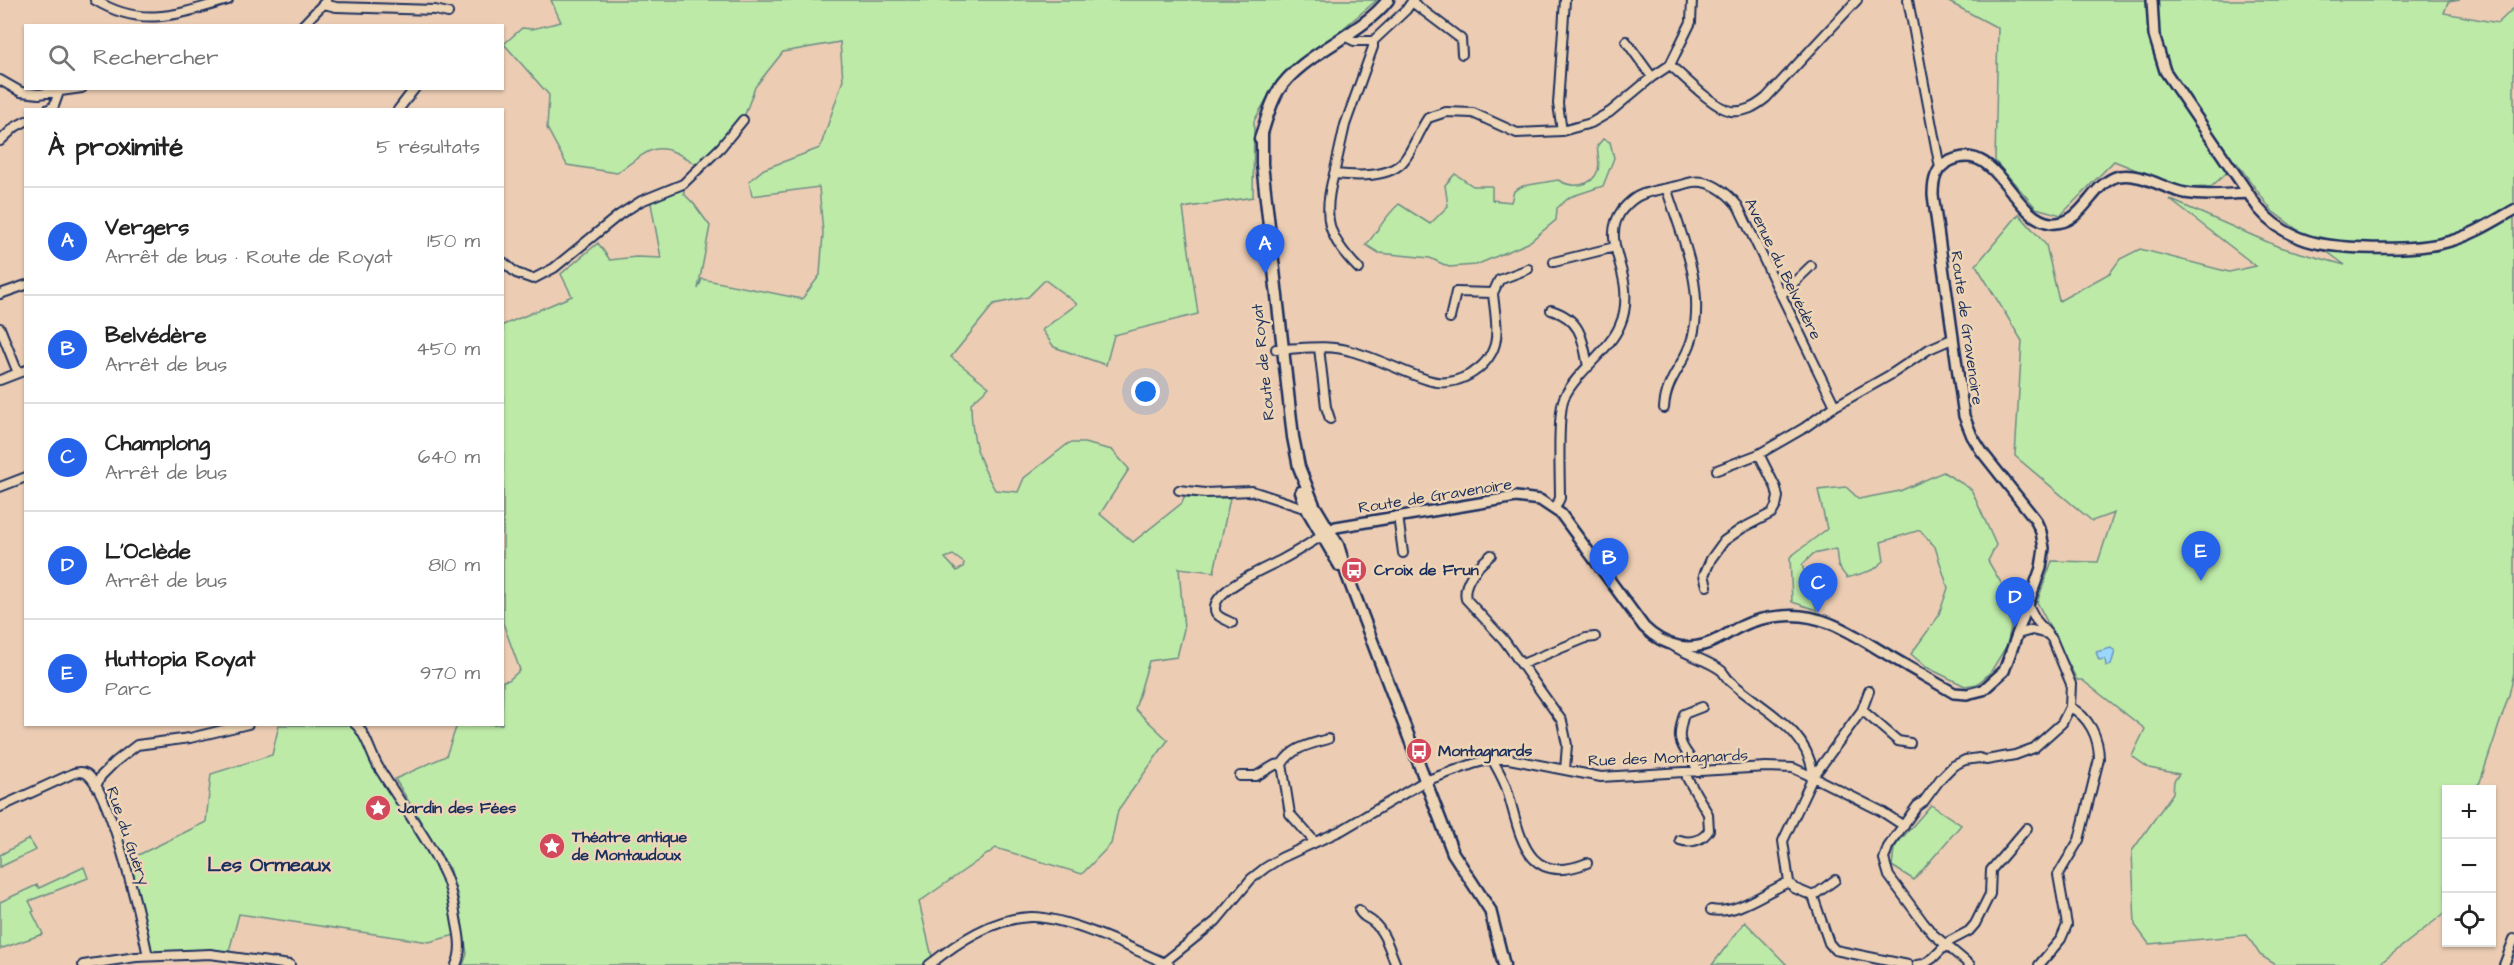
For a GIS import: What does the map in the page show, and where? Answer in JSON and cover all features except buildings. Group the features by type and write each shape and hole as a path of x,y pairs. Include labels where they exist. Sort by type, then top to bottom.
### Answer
{"main road":[{"name":"Route de Royat","path":"1347,575 1332,536 1310,506 1293,468 1286,438 1280,349 1256,164 1257,148 1268,112 1279,89 1298,70 1346,37 1382,8 1388,0"},
{"name":"Route de Royat","path":"1346,37 1367,26 1387,11 1396,0"},
{"path":"1332,536 1456,860 1490,910 1504,965"}],"street":[{"path":"95,0 108,8 139,17 166,17 228,0"},
{"path":"1562,131 1558,104 1565,0"},
{"path":"1334,174 1358,176 1391,170 1404,160 1428,118 1446,112 1473,113 1517,133 1562,131 1591,123 1610,112 1670,65 1691,22 1692,0"},
{"path":"1670,65 1719,105 1730,111 1744,111 1766,98 1857,0"},
{"path":"1908,0 1940,168 1951,160 1961,157 1973,157 1982,161 2034,215 2043,221 2052,223 2064,222 2073,217 2102,184 2123,176 2135,177 2171,190 2195,195 2248,192"},
{"path":"2152,0 2154,35 2165,71 2248,192 2266,216 2279,227 2301,239 2331,245 2408,247 2440,244 2474,232 2514,210"},
{"path":"1346,37 1354,41 1373,41 1406,10 1412,1 1461,39 1462,54"},
{"path":"304,24 326,2 336,7 435,10 448,13"},
{"path":"1359,269 1345,255 1334,237 1328,218 1327,199 1345,125 1373,47 1373,41"},
{"path":"1626,41 1652,77"},
{"path":"0,80 21,92 39,94 70,90"},
{"path":"400,108 414,90"},
{"path":"50,108 54,106 59,92"},
{"path":"504,263 516,273 533,279 554,268 619,215 641,201 683,184 722,147 743,120"},
{"path":"0,141 24,122"},
{"name":"Route de Gravenoire","path":"1332,536 1347,526 1398,516 1516,497 1532,497 1555,509 1644,627 1652,635 1671,645 1695,647 1705,645 1761,619 1783,616 1815,618 1842,627 1954,693 1967,694 1983,690 2001,675 2043,562 2044,543 2042,532 2029,510 1995,470 1972,436 1962,407 1933,195 1934,179 1940,168"},
{"name":"Avenue du Belvédère","path":"1555,509 1560,498 1561,412 1564,398 1620,327 1624,311 1625,288 1612,232 1618,216 1629,201 1644,193 1667,190 1692,182 1711,184 1728,193 1738,206 1835,406"},
{"path":"1664,408 1665,391 1691,340 1696,304 1695,281 1667,190"},
{"path":"1554,262 1615,247"},
{"path":"1781,295 1811,266"},
{"path":"1280,349 1347,350 1380,359 1430,381 1446,382 1465,378 1477,371 1495,344 1493,293 1499,280 1528,269"},
{"path":"0,294 24,286"},
{"path":"1450,318 1456,292 1493,293"},
{"path":"1551,310 1567,315 1583,337 1588,367"},
{"path":"0,328 22,372 0,380"},
{"path":"1717,470 1759,454 1929,349 1952,339"},
{"path":"1319,348 1326,407 1330,419"},
{"path":"1707,586 1704,575 1711,559 1724,541 1772,513 1776,506 1778,497 1776,488 1759,454"},
{"path":"0,487 24,478"},
{"path":"1179,490 1205,493 1252,491 1310,506"},
{"path":"1398,516 1403,553"},
{"name":"Route de Gravenoire","path":"1332,536 1347,526"},
{"path":"1232,623 1218,616 1216,612 1215,606 1225,592 1248,576 1332,536"},
{"path":"1491,555 1482,562 1467,584 1464,592 1466,599 1504,640 1562,721 1567,745 1565,770"},
{"path":"1970,965 1945,945 1923,922 1889,876 1884,859 1888,847 1917,806 1924,801 1953,766 1965,760 2015,755 2034,748 2062,723 2070,707 2071,684 2059,652 2049,635 2036,620 2028,604"},
{"path":"2018,634 2032,630 2049,635"},
{"path":"1522,664 1586,638 1595,637"},
{"path":"1671,645 1721,671 1730,681 1782,720 1796,735 1809,756 1813,777"},
{"path":"1869,691 1862,710 1813,777 1783,841 1789,882 1794,888 1813,896 1829,943 1834,950 1908,965"},
{"path":"1698,772 1695,762 1682,744 1680,733 1684,714 1702,707"},
{"path":"2039,965 2061,939 2067,925 2058,875 2079,840 2099,759 2099,745 2092,729 2081,713 2070,707"},
{"path":"1862,710 1898,741 1910,743"},
{"name":"Rue du Guéry","path":"148,956 136,900 117,838 96,786 115,762 137,745 189,738 240,726"},
{"path":"357,726 362,730 366,745 378,768 444,873 452,893 459,934 460,951 456,965"},
{"path":"1314,843 1290,814 1282,764 1288,754 1299,747 1328,739"},
{"path":"1492,759 1508,790 1522,843 1528,854 1537,863 1563,870 1587,863"},
{"name":"Rue des Montagnards","path":"1165,964 1216,921 1251,879 1281,858 1342,830 1425,781 1492,759 1526,761 1600,777 1793,768 1881,811 1904,826"},
{"path":"1240,776 1256,776 1275,765 1282,764"},
{"path":"0,807 74,772 82,771 96,786"},
{"path":"1680,840 1688,843 1702,838 1709,830 1710,823 1708,814 1687,778 1687,772"},
{"path":"1917,965 1933,958 1945,945 1969,931 1975,924 1990,894 1991,870 2027,828"},
{"path":"1813,896 1835,880"},
{"path":"1711,910 1722,912 1740,906 1789,882"},
{"path":"1359,910 1362,917 1373,922 1382,933 1395,965"},
{"path":"929,965 949,950 983,931 1007,921 1033,917 1099,935 1165,964"},
{"path":"2504,965 2514,939"},
{"path":"83,965 148,956 228,955 290,965"}],"green space":[{"path":"551,0 1377,0 1274,86 1254,121 1253,197 1183,208 1198,314 1114,335 1106,365 1054,347 1042,330 1077,304 1045,280 1028,297 994,304 951,357 989,387 971,403 971,415 977,448 984,469 995,490 1018,492 1024,478 1069,443 1084,443 1112,450 1129,469 1100,514 1133,542 1182,503 1184,497 1230,498 1214,572 1179,568 1184,629 1177,657 1149,661 1135,709 1168,740 1118,810 1111,844 1082,874 996,848 919,902 933,961 927,965 463,965 467,954 458,897 449,868 395,779 446,756 457,726 504,726 504,681 509,680 520,670 504,626 504,325 572,296 561,274 598,243 610,260 636,257 661,258 650,198 683,184 684,194 710,226 698,289 702,279 802,299 820,275 823,233 819,187 752,196 749,181 764,169 820,148 843,80 840,42 783,52 755,87 743,120 700,167 675,152 665,149 649,151 617,173 567,165 547,128 549,95 504,44 522,28 532,29 561,22","holes":["953,555 964,563 963,567 957,571 945,558"]},
{"path":"1945,0 2460,0 2448,2 2444,13 2498,23 2514,8 2514,673 2480,782 2477,785 2442,785 2442,915 2378,965 2276,965 2260,955 2247,935 2149,944 2135,925 2132,851 2173,793 2174,781 2179,774 2149,768 2132,756 2145,729 2082,680 2077,680 2037,602 2052,561 2098,562 2114,513 2092,521 2015,456 2022,341 1976,265 2019,214 2046,245 2059,301 2110,273 2120,259 2140,249 2229,272 2256,266 2169,199 2279,247 2345,265 2272,211 2237,163 2211,187 2181,188 2114,161 2061,215 2036,208 1995,161 1998,28"},
{"path":"1603,139 1610,142 1614,158 1603,186 1570,197 1557,208 1556,220 1528,243 1476,265 1449,267 1430,258 1379,253 1366,245 1399,204 1430,224 1448,206 1445,185 1455,174 1473,186 1492,186 1492,200 1511,202 1514,191 1523,186 1558,180 1575,185 1586,183 1595,176 1598,170 1597,146"},
{"path":"1943,472 1971,489 1996,545 1988,561 2004,588 2018,594 2007,645 1990,673 1977,684 1965,686 1926,667 1911,654 1938,617 1948,588 1935,547 1920,530 1881,542 1884,561 1873,570 1847,578 1838,566 1836,549 1813,554 1802,565 1817,610 1792,602 1790,557 1827,529 1818,490 1846,487 1859,499 1900,491"},
{"path":"279,726 356,726 444,873 459,934 429,942 239,914 228,955 148,956 124,862 206,822 211,774 272,755"},
{"path":"1931,805 1961,825 1914,880 1892,866 1894,849"},
{"path":"29,839 36,850 0,867 0,855"},
{"path":"84,867 88,878 29,901 43,934 0,949 0,902 37,885 39,888"},
{"path":"1745,922 1787,965 1712,965"}],"water":[{"path":"2111,648 2115,651 2111,665 2106,666 2105,659 2099,660 2096,652"}],"place":[{"name":"Vergers","path":"1265,274"},
{"name":"Croix de Frun","path":"1354,570"},
{"name":"Huttopia Royat","path":"2201,581"},
{"name":"Belvédère","path":"1609,588"},
{"name":"Champlong","path":"1818,613"},
{"name":"L'Oclède","path":"2015,627"},
{"name":"Montagnards","path":"1419,751"},
{"name":"Jardin des Fées","path":"378,808"},
{"name":"Théatre antique de Montaudoux","path":"552,846"}],"district":[{"name":"Les Ormeaux","path":"269,865"}]}
